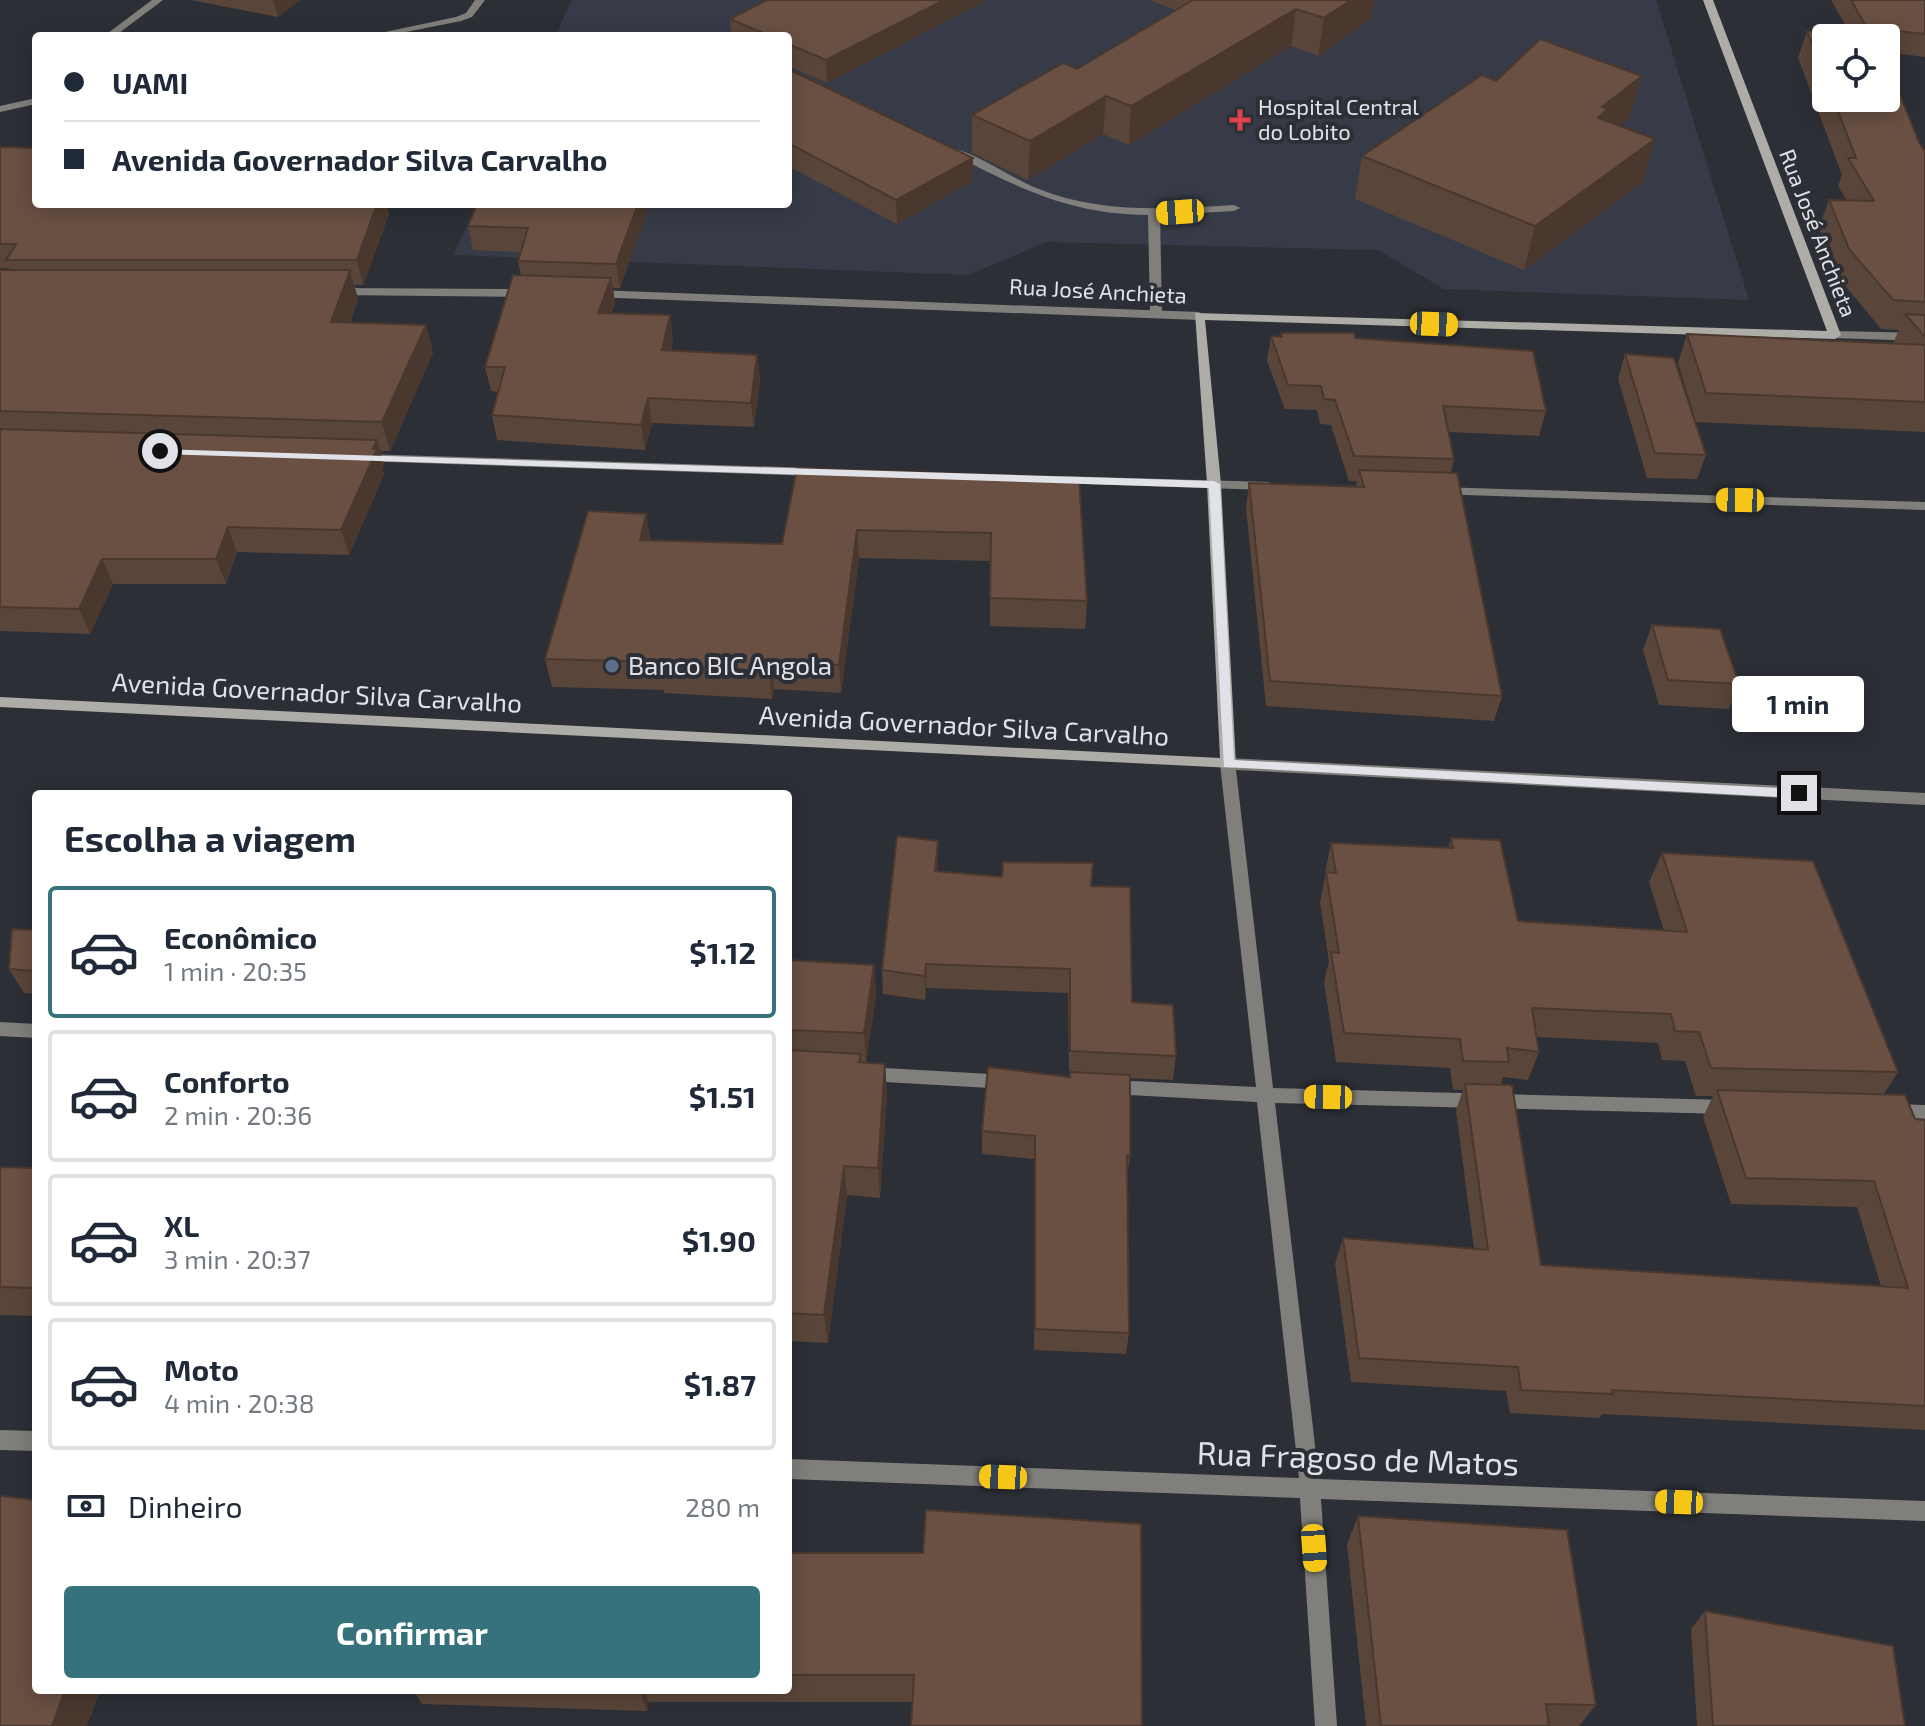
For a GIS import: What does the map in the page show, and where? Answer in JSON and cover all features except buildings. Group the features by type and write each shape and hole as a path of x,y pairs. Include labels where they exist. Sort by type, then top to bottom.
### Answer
{"street":[{"path":"114,32 158,0"},
{"path":"391,32 458,19 469,15 480,0"},
{"name":"Rua José Anchieta","path":"576,294 1835,335 1708,0"},
{"path":"15,105 32,92"},
{"path":"0,109 32,102"},
{"path":"949,148 1044,195 1090,207 1154,214 1234,208"},
{"path":"1154,214 1156,312"},
{"path":"320,292 544,293"},
{"path":"1199,316 1214,484 1228,764 1310,1489 1326,1726"},
{"path":"1835,335 1925,337"},
{"path":"352,457 831,472"},
{"path":"1039,479 1277,486"},
{"path":"1420,491 1925,506"},
{"name":"Avenida Governador Silva Carvalho","path":"0,702 1925,799"},
{"path":"0,1029 32,1031"},
{"path":"852,1074 1027,1083"},
{"path":"1090,1086 1265,1095 1752,1107"},
{"path":"1878,1111 1925,1112"},
{"path":"0,1440 32,1441"},
{"name":"Rua Fragoso de Matos","path":"792,1469 1925,1511"}],"shaded area":[{"name":"Hospital Central do Lobito","path":"572,0 1656,0 1749,300 1444,289 1378,250 1047,242 968,275 453,255 475,208 792,208 792,32 557,32"}],"place":[{"name":"Hospital Central do Lobito","path":"1240,120"},
{"name":"Banco BIC Angola","path":"612,666"}],"route":[{"path":"160,451 1214,484 1228,764 1799,793"}]}
